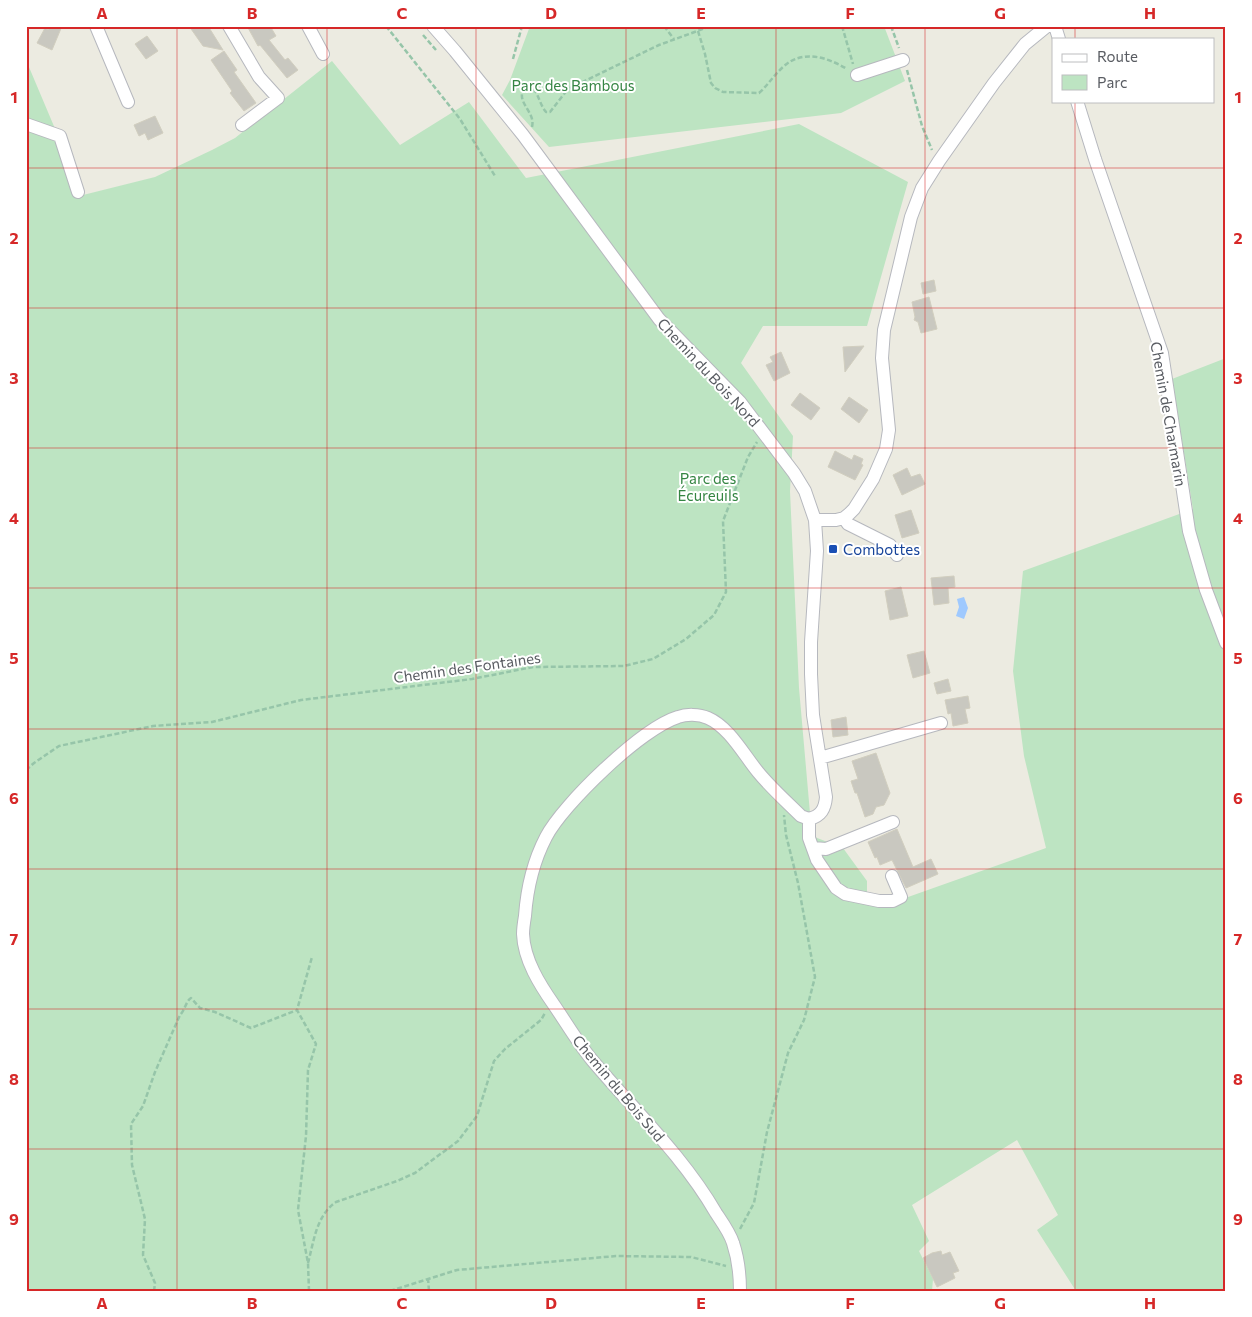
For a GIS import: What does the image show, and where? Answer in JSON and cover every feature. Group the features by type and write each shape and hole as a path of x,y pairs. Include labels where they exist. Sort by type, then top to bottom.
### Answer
{"street":[{"path":"96,26 128,102"},
{"path":"229,26 259,76 278,98 242,124"},
{"path":"308,26 323,54"},
{"name":"Chemin du Bois Nord","path":"433,26 523,134 659,318 740,402 794,472 805,491 815,520 817,551 811,642 811,674 814,715 826,797 825,806 820,814 805,817"},
{"path":"815,520 844,518 854,509 873,479 888,440 882,358 884,330 911,217 922,188 994,83 1025,44 1046,26"},
{"path":"1055,26 1059,38"},
{"path":"857,75 903,60"},
{"name":"Chemin de Charmarin","path":"1077,102 1162,353 1189,531 1206,590 1226,643"},
{"path":"26,124 60,136 78,192"},
{"path":"844,518 848,524 890,545 897,555"},
{"name":"Chemin du Bois Sud","path":"740,1291 739,1270 733,1242 710,1201 681,1161 591,1058 539,982 528,957 523,934 526,899 532,868 547,834 559,817 584,788 630,747 677,717 693,715 708,718 732,738 759,773 805,817"},
{"path":"820,758 941,723"},
{"path":"805,817 809,838 822,869 836,888 845,894 879,901 893,901 901,897 892,876"},
{"path":"813,848 826,849 893,822"}],"path":[{"path":"386,26 460,119 495,176"},
{"path":"513,59 522,26"},
{"path":"664,26 674,39"},
{"path":"523,134 532,127 533,123 521,98 521,92 525,87 530,86 535,90 541,106 546,112 550,112 568,89 659,45 711,26"},
{"path":"842,26 857,75"},
{"path":"891,26 910,79 922,126 931,148 939,161"},
{"path":"698,31 711,83 715,88 723,92 759,93 784,66 804,55 832,59 857,75"},
{"name":"Chemin des Fontaines","path":"26,770 59,746 153,726 212,722 301,700 472,679 533,667 624,666 653,659 686,640 714,615 726,592 723,521 748,457 760,438 765,434"},
{"path":"733,1242 754,1203 767,1132 786,1062 804,1020 815,977 798,883 786,835 782,801 784,798"},
{"path":"309,1291 308,1263 298,1210 306,1136 308,1070 316,1044 297,1010 312,957"},
{"path":"308,1263 320,1220 328,1208 336,1202 397,1182 415,1173 458,1141 477,1116 494,1061 505,1049 541,1020 547,1011 547,995"},
{"path":"154,1291 155,1283 143,1255 144,1219 132,1165 131,1124 144,1106 155,1072 187,1001 192,998 200,1008 216,1012 251,1028 297,1010"},
{"path":"390,1291 457,1270 616,1256 691,1257 739,1270"},
{"path":"428,1278 429,1291"}],"green space":[{"name":"Parc des Bambous","path":"530,26 884,26 905,81 841,113 549,147 502,95 510,80"},
{"name":"Parc des Écureuils","path":"26,60 83,195 155,177 235,138 332,61 400,145 469,102 526,178 799,124 908,182 867,326 763,326 741,363 793,436 790,491 799,688 812,836 843,848 867,881 867,901 894,902 1046,848 1024,756 1013,671 1023,571 1193,509 1172,379 1226,358 1226,1291 1076,1291 1037,1230 1058,1215 1017,1140 912,1205 929,1241 919,1251 933,1279 932,1291 26,1291"}],"water":[{"path":"964,597 968,608 964,619 956,616 959,607 957,599"}],"building":[{"path":"50,26 62,26 52,50 37,43 45,28 48,30"},
{"path":"189,26 208,26 223,50 203,46"},
{"path":"247,26 270,26 276,36 269,40 285,60 288,58 298,70 287,78 260,45 258,46"},
{"path":"147,36 158,51 146,59 135,44"},
{"path":"224,51 237,70 234,72 256,103 244,111 230,93 232,91 211,60"},
{"path":"155,116 163,133 148,140 145,133 139,136 134,125"},
{"path":"934,280 936,291 923,294 921,283"},
{"path":"929,297 937,329 921,333 918,322 914,320 912,302"},
{"path":"864,346 845,372 843,347"},
{"path":"781,352 790,373 774,381 766,365 773,362 770,357"},
{"path":"800,393 820,408 811,420 791,405"},
{"path":"849,397 868,410 859,423 841,409"},
{"path":"835,451 852,460 854,455 863,459 861,464 863,465 855,480 828,467"},
{"path":"907,468 911,477 920,474 925,484 902,495 893,475"},
{"path":"911,510 919,533 902,538 895,515"},
{"path":"954,576 955,587 948,588 949,603 934,605 931,578"},
{"path":"901,587 908,616 890,620 885,591"},
{"path":"924,651 930,673 913,678 907,655"},
{"path":"948,679 951,691 937,694 934,683"},
{"path":"968,696 970,708 965,709 968,723 953,726 951,713 948,714 945,700"},
{"path":"846,717 848,735 833,737 831,720"},
{"path":"876,753 890,793 884,805 876,807 873,814 865,817 851,781 858,779 852,761"},
{"path":"897,829 913,867 931,859 938,874 906,888 892,860 880,865 868,842"},
{"path":"941,1251 942,1255 950,1252 959,1271 953,1273 955,1278 937,1287 923,1258"}],"place":[{"name":"Combottes","path":"833,549"}]}
